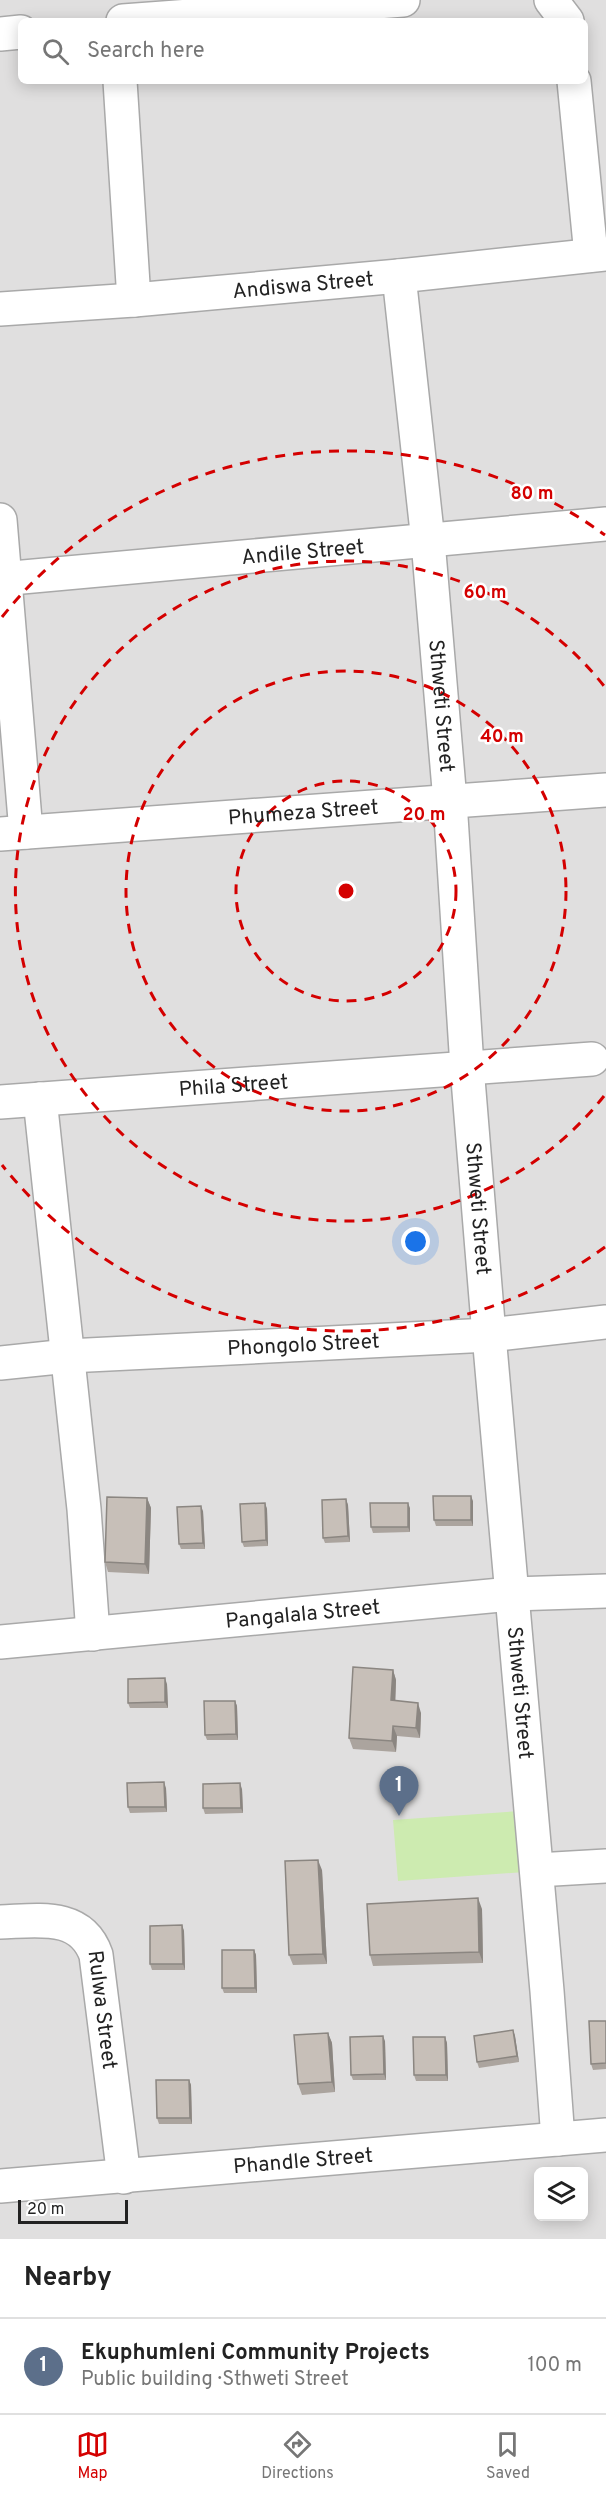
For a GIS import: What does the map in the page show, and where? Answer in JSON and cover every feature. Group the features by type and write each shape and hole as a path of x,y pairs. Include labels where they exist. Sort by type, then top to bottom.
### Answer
{"street":[{"path":"116,0 117,18"},
{"path":"163,18 403,0"},
{"path":"550,0 565,18"},
{"path":"0,34 18,32"},
{"path":"120,84 134,300"},
{"path":"574,84 598,254"},
{"name":"Andiswa Street","path":"0,309 134,300 399,276 598,254"},
{"name":"Sthweti Street","path":"399,276 428,541 450,801 467,1067 537,1870 558,2139"},
{"path":"0,520 13,833"},
{"name":"Andile Street","path":"2,579 606,524"},
{"name":"Phumeza Street","path":"13,833 606,790"},
{"name":"Phila Street","path":"0,1102 592,1059"},
{"path":"40,1099 84,1509 93,1634"},
{"name":"Phongolo Street","path":"0,1362 68,1356 489,1335 606,1322"},
{"name":"Pangalala Street","path":"0,1642 512,1594 606,1591"},
{"path":"537,1870 606,1866"},
{"name":"Rulwa Street","path":"0,1922 56,1922 77,1928 91,1940 96,1954 124,2177"},
{"name":"Phandle Street","path":"0,2186 606,2135"}],"shaded area":[{"path":"0,0 606,0 606,2239 0,2239"}],"green space":[{"path":"520,1811 525,1872 398,1881 393,1820"}],"building":[{"path":"433,1496 471,1496 471,1520 434,1520"},
{"path":"107,1497 147,1498 145,1564 105,1562"},
{"path":"346,1499 348,1536 323,1538 322,1500"},
{"path":"265,1503 266,1540 242,1542 240,1504"},
{"path":"370,1503 408,1503 408,1527 371,1527"},
{"path":"201,1506 203,1543 179,1544 177,1507"},
{"path":"353,1667 393,1670 391,1700 418,1703 416,1728 393,1726 392,1741 349,1738"},
{"path":"165,1678 165,1702 128,1703 128,1679"},
{"path":"204,1701 235,1701 236,1734 205,1735"},
{"path":"164,1782 165,1807 128,1807 127,1783"},
{"path":"240,1783 241,1808 203,1808 203,1784"},
{"path":"318,1860 323,1954 289,1955 285,1861"},
{"path":"478,1898 479,1952 370,1955 367,1904"},
{"path":"182,1925 183,1964 150,1964 150,1926"},
{"path":"222,1950 254,1950 255,1988 222,1988"},
{"path":"589,2021 606,2021 606,2063 591,2064"},
{"path":"513,2030 517,2056 477,2062 474,2036"},
{"path":"328,2033 332,2082 298,2084 294,2035"},
{"path":"383,2036 384,2074 351,2075 350,2037"},
{"path":"413,2037 445,2037 446,2075 414,2075"},
{"path":"156,2080 189,2080 190,2118 157,2118"}],"place":[{"name":"Ekuphumleni Community Projects","path":"399,1816"}]}
